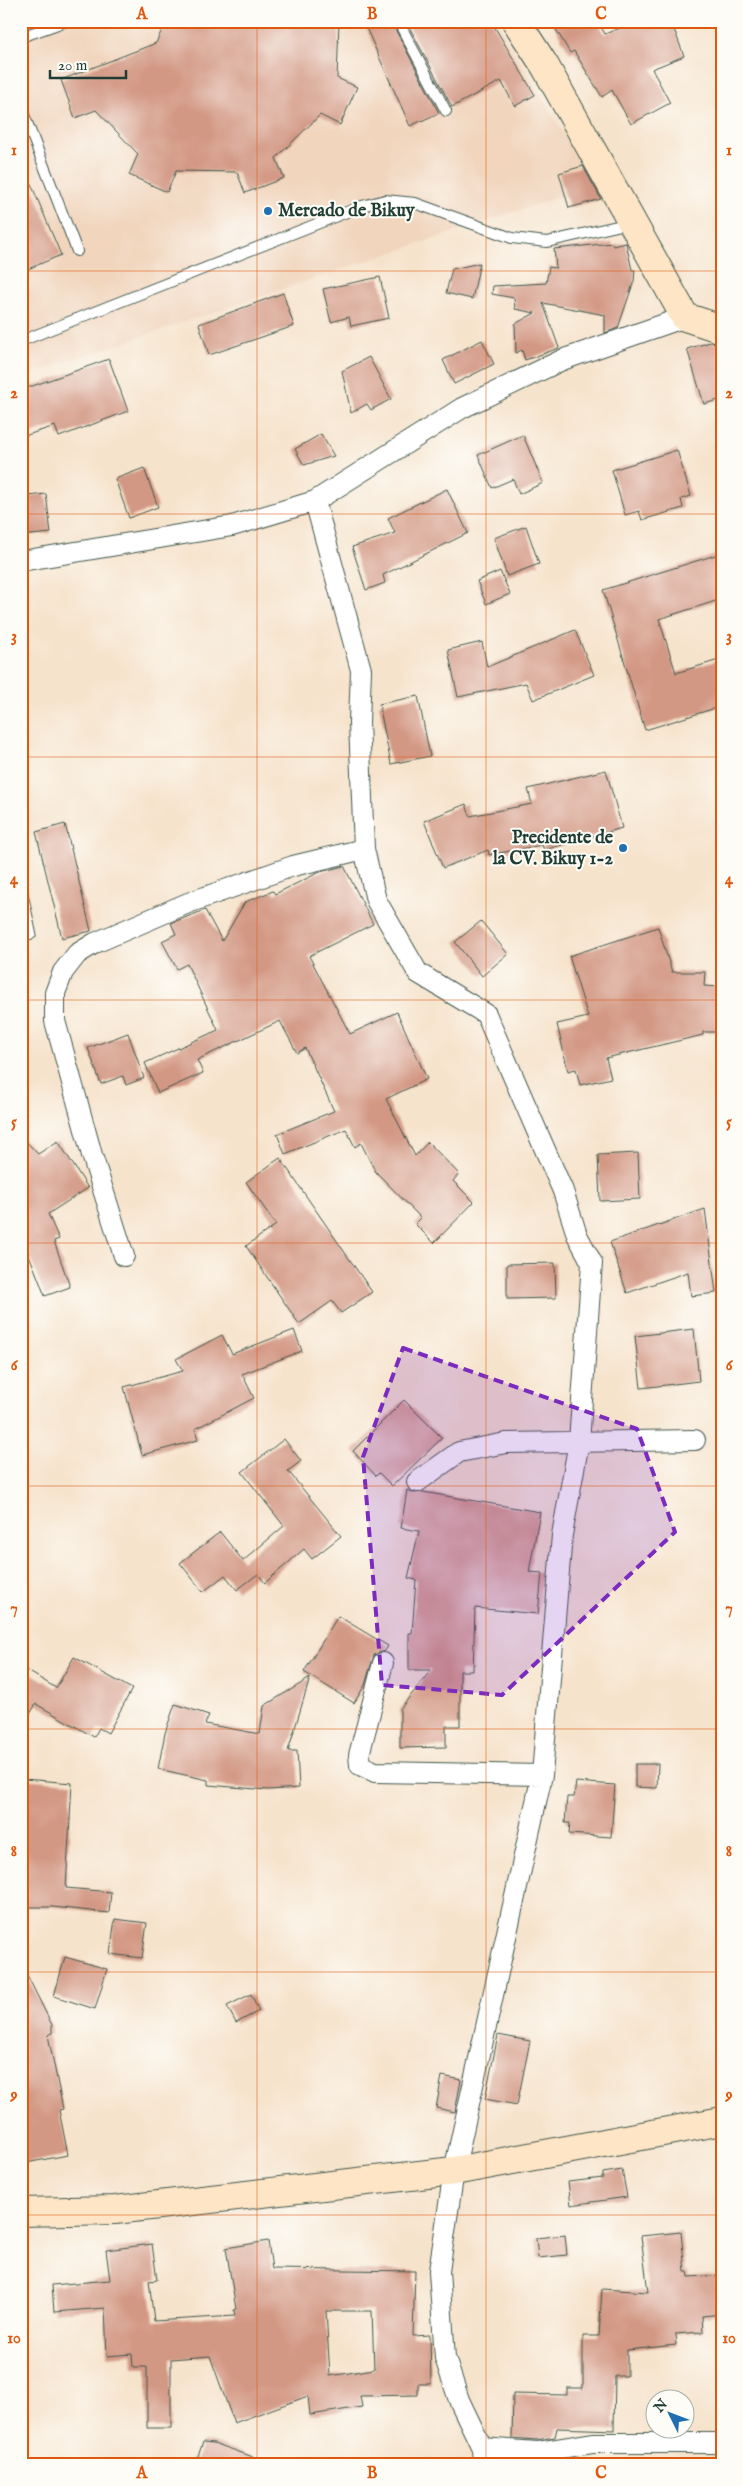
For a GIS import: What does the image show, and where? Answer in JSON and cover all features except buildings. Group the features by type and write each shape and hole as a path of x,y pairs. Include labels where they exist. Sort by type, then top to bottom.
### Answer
{"street":[{"path":"516,21 545,66 685,317"},
{"path":"21,561 232,526 315,501 462,408 562,360 685,317 722,329"},
{"path":"315,501 361,670 359,722 364,849 376,900 418,974 486,1014 563,1191 577,1235 592,1263 579,1442 562,1535 542,1775 454,2171 439,2271 445,2358 483,2456 537,2452 593,2444 722,2443"},
{"path":"124,1256 92,1155 55,1021 55,993 63,972 77,954 95,943 188,902 293,866 364,849"},
{"path":"417,1482 459,1452 506,1443 695,1440"},
{"path":"383,1662 360,1755 360,1765 376,1772 542,1775"},
{"path":"21,2212 115,2210 454,2171 722,2121"}],"lane":[{"path":"21,37 66,21"},
{"path":"398,21 446,111"},
{"path":"21,106 77,251"},
{"path":"21,341 362,206 385,200 416,203 512,238 547,242 631,223"},
{"path":"21,886 31,934"}],"highlighted area":[{"path":"403,1348 637,1429 675,1532 502,1695 382,1685 363,1457"}],"shaded area":[{"name":"Mercado de Bikuy","path":"21,21 496,21 594,185 21,377"}],"place":[{"name":"Mercado de Bikuy","path":"268,211"},
{"name":"Precidente de la CV. Bikuy 1-2","path":"623,848"}]}
